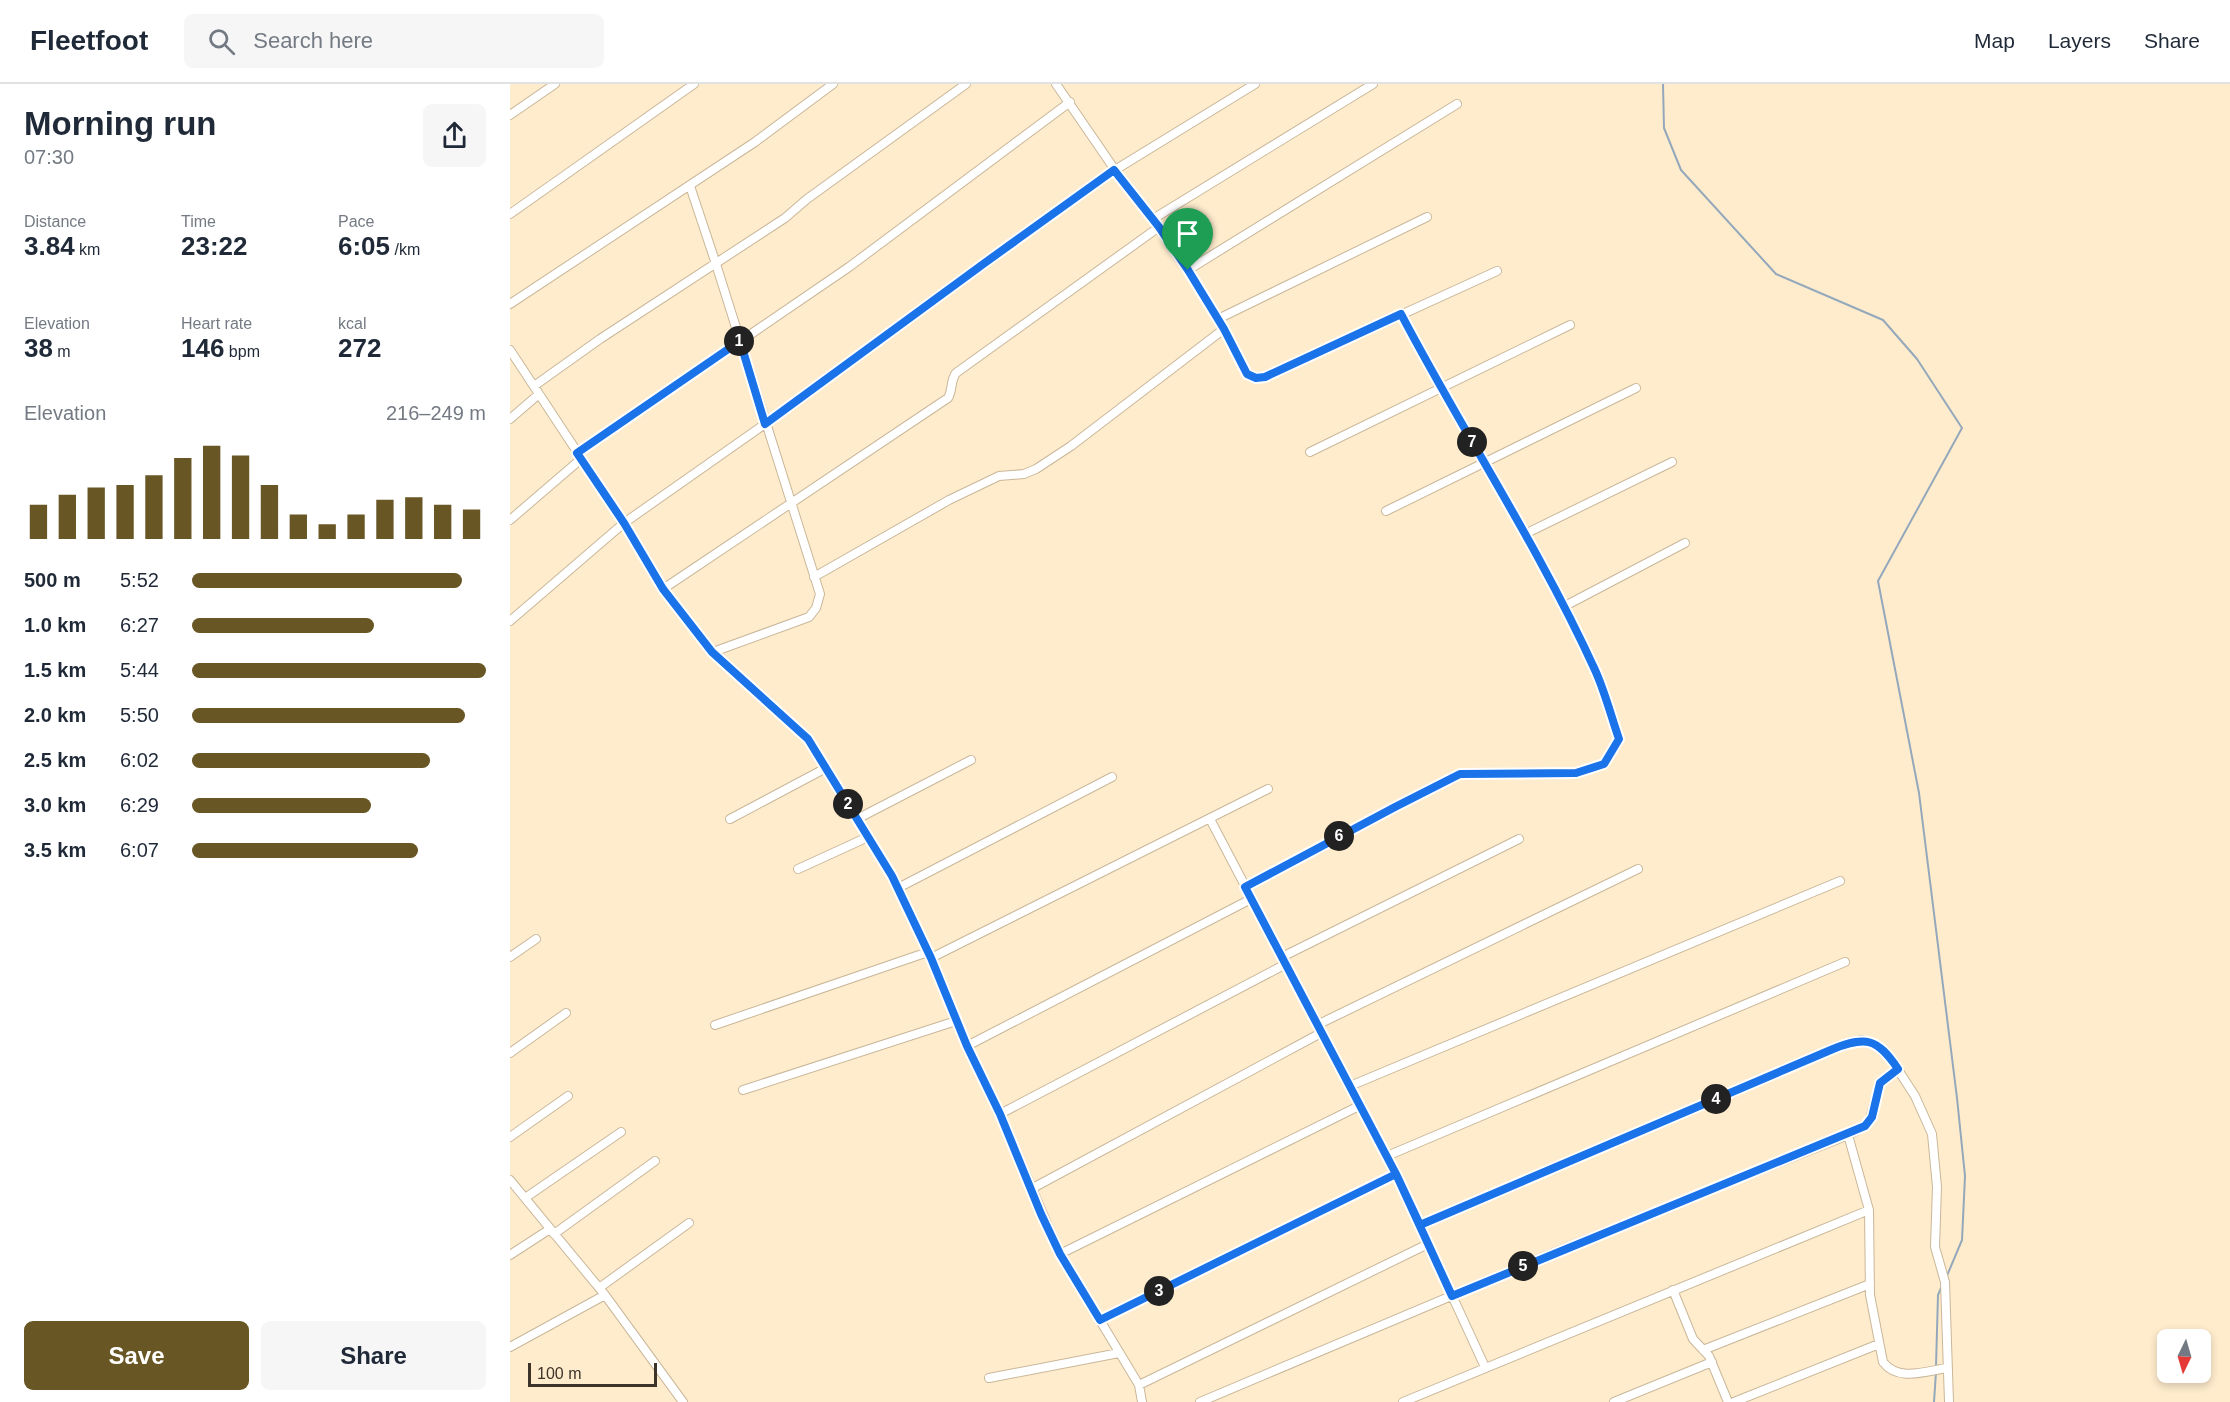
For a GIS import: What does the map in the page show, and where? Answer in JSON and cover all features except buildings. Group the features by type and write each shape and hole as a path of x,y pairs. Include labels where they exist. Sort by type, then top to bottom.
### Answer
{"street":[{"path":"510,115 555,84"},
{"path":"510,214 694,84"},
{"path":"510,304 755,142 833,84"},
{"path":"510,419 537,390 600,339 785,219 807,199 966,84"},
{"path":"1070,84 1059,87 1114,170 1159,227 1188,270 1224,329 1247,374 1256,378 1265,377 1497,271"},
{"path":"510,621 624,523 765,424 986,262 1114,170 1256,84"},
{"path":"1153,219 1373,84"},
{"path":"510,520 579,456 740,341 849,267 1070,102"},
{"path":"1188,270 1457,104"},
{"path":"690,186 820,594 816,608 809,617 712,652"},
{"path":"1218,319 1427,217"},
{"path":"663,589 948,399 952,379 956,373 1159,227"},
{"path":"1245,887 1460,774 1576,773 1604,764 1619,739 1596,672 1563,607 1525,534 1440,388 1401,314"},
{"path":"1310,452 1570,325"},
{"path":"814,577 949,500 999,476 1024,474 1036,469 1071,446 1224,329"},
{"path":"510,350 624,523 663,589 712,652 808,739 868,837 897,888 929,955 1060,1254 1138,1385 1142,1402"},
{"path":"1386,511 1636,388"},
{"path":"1525,534 1672,462"},
{"path":"1563,607 1685,543"},
{"path":"857,819 971,760"},
{"path":"730,819 826,768"},
{"path":"897,888 1112,777"},
{"path":"715,1025 929,955 1268,789"},
{"path":"1210,819 1387,1156 1485,1367"},
{"path":"798,869 868,837"},
{"path":"1000,1114 1284,960 1520,839"},
{"path":"1030,1189 1319,1029 1638,869"},
{"path":"1350,1086 1840,881"},
{"path":"967,1046 1251,899"},
{"path":"510,957 536,939"},
{"path":"1387,1156 1845,962"},
{"path":"510,1053 566,1013"},
{"path":"743,1090 956,1021"},
{"path":"1420,1225 1851,1042 1861,1040 1874,1044 1891,1059 1898,1069 1915,1096 1932,1134 1937,1187 1935,1247 1945,1282 1948,1401"},
{"path":"1200,1402 1565,1248 1848,1135 1869,1122 1880,1083 1898,1069"},
{"path":"510,1137 568,1096"},
{"path":"1060,1254 1360,1105"},
{"path":"525,1198 621,1132"},
{"path":"1848,1135 1869,1210 1871,1307 1883,1362 1889,1370 1900,1374 1947,1368"},
{"path":"510,1255 552,1231 655,1161"},
{"path":"1100,1320 1396,1174"},
{"path":"510,1180 602,1292 683,1402"},
{"path":"1403,1402 1869,1210"},
{"path":"510,1347 602,1292 689,1223"},
{"path":"1138,1385 1428,1244"},
{"path":"1702,1350 1870,1284"},
{"path":"1673,1290 1693,1339 1712,1362 1728,1402"},
{"path":"1734,1402 1880,1344"},
{"path":"989,1378 1119,1353"},
{"path":"1614,1402 1712,1362"}],"waterway":[{"path":"1663,84 1664,128 1681,170 1776,274 1883,320 1917,359 1962,428 1878,581 1919,793 1965,1176 1962,1240 1946,1278"},
{"path":"1936,1366 1938,1295 1941,1288"},
{"path":"1934,1402 1936,1372"}],"route":[{"path":"1188,270 1159,227 1114,170 765,424 740,341 577,453 624,523 663,589 712,652 808,739 892,876 931,958 967,1046 1000,1114 1041,1214 1060,1254 1100,1320 1396,1174 1420,1225 1833,1049 1861,1040 1874,1044 1891,1059 1898,1069 1880,1083 1872,1117 1865,1126 1848,1135 1565,1248 1452,1296 1396,1174 1245,887 1460,774 1576,773 1604,764 1619,739 1596,672 1563,607 1525,534 1440,388 1401,314 1265,377 1256,378 1247,374 1224,329 1188,270"}]}
